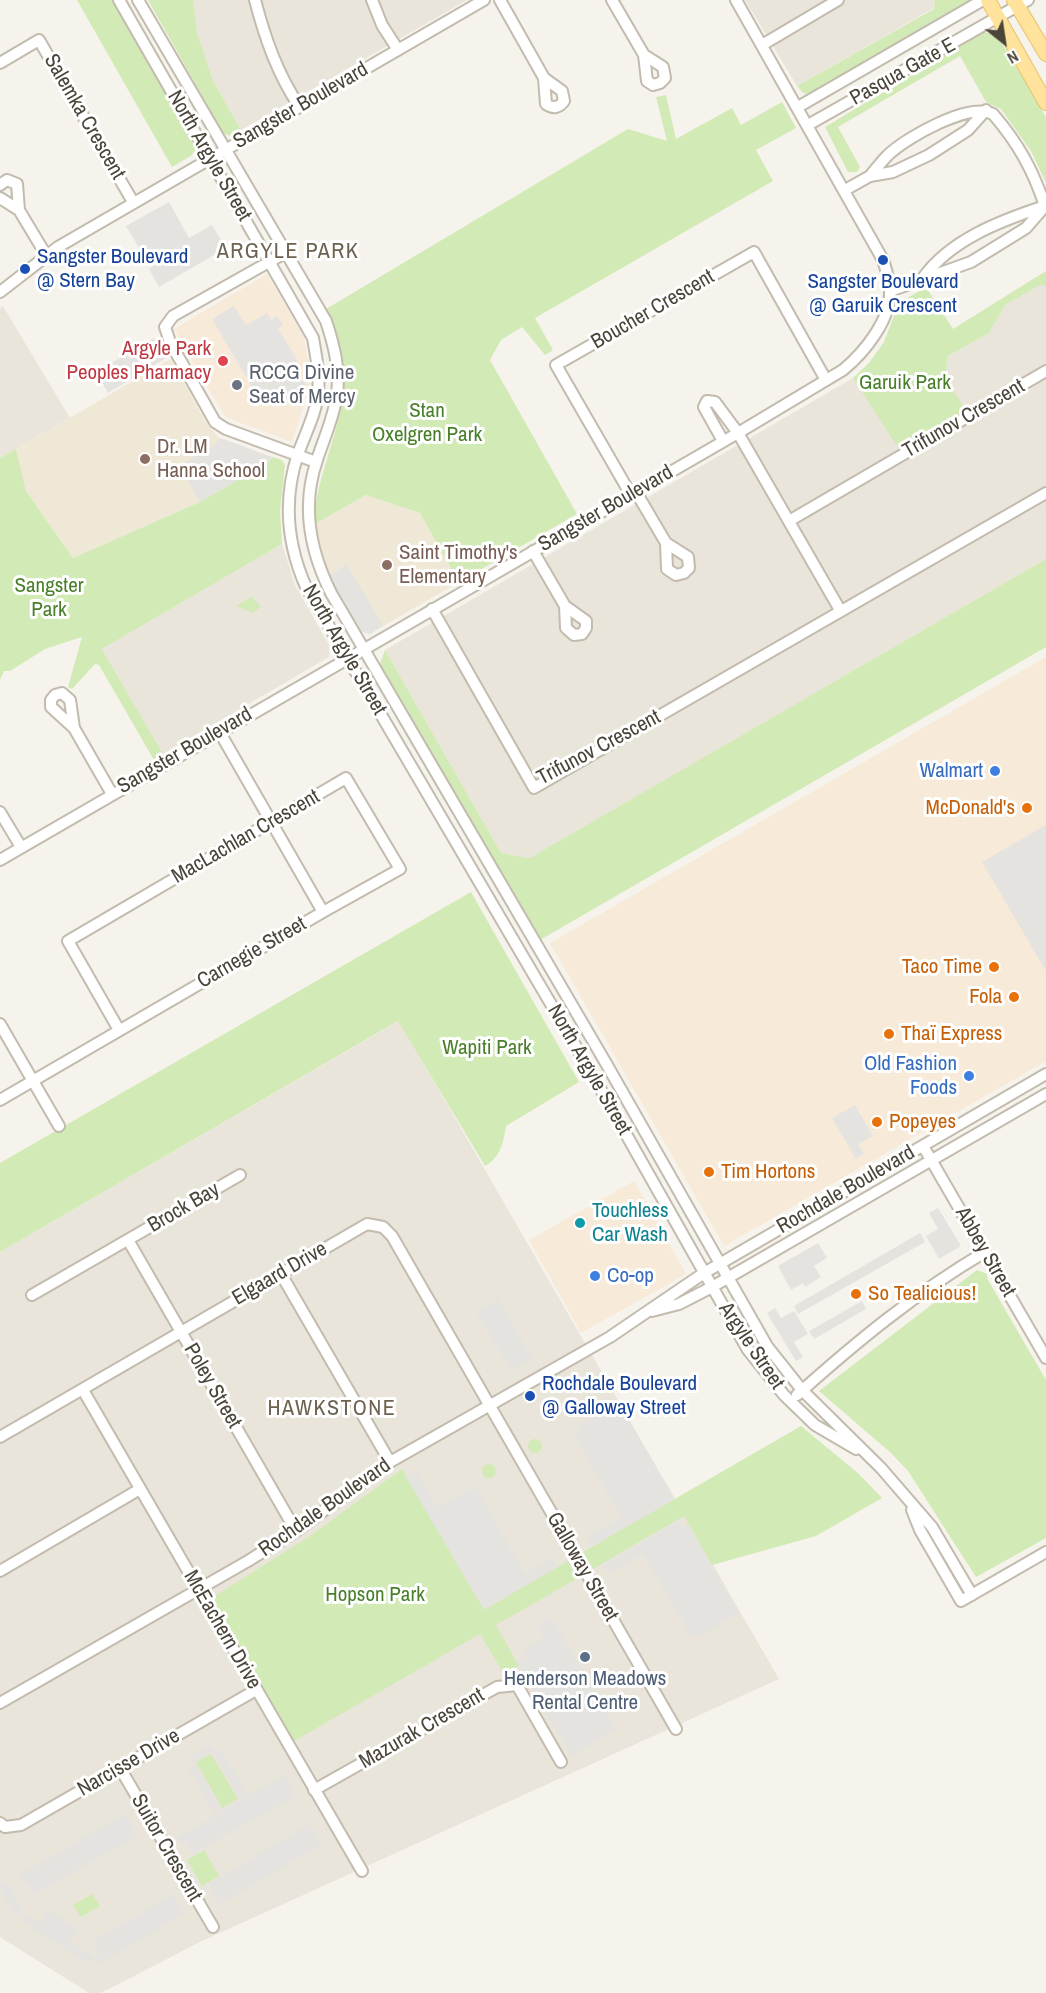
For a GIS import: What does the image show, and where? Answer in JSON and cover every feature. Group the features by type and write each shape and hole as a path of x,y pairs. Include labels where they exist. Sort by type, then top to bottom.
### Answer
{"main road":[{"path":"988,0 1046,103"},
{"path":"1020,2 1046,54"}],"street":[{"name":"North Argyle Street","path":"119,0 271,261 313,338 317,358 318,394 297,455 288,510 292,547 306,587 592,1074 704,1273"},
{"name":"North Argyle Street","path":"138,0 326,321 337,359 337,392 333,417 316,462 309,505 312,548 331,593 652,1144 719,1264"},
{"path":"255,0 266,39 284,82 299,106"},
{"path":"372,0 382,25 398,51"},
{"name":"Sangster Boulevard","path":"0,292 46,255 133,202 484,0"},
{"path":"500,0 544,78"},
{"path":"612,0 644,56"},
{"name":"Sangster Boulevard","path":"0,860 364,647 738,433 850,365 868,345 885,312 890,291 883,260 736,0"},
{"path":"762,45 838,0"},
{"name":"Pasqua Gate E","path":"798,107 983,0"},
{"name":"Pasqua Gate E","path":"808,125 998,18 1020,2"},
{"name":"Salemka Crescent","path":"0,63 39,40 133,202"},
{"path":"870,176 889,153 922,132 965,112 986,110 993,114 1026,156 1035,175 1045,207"},
{"path":"845,190 870,176 893,172 929,155 968,130 986,110"},
{"path":"0,184 7,180 17,184 20,210 46,255"},
{"path":"0,198 20,210"},
{"path":"890,291 923,278 945,273 1001,245 1026,228 1045,207"},
{"path":"923,278 934,262 983,231 1045,207"},
{"name":"Boucher Crescent","path":"634,493 556,365 754,252 826,380"},
{"path":"285,253 173,316 165,327 170,342 215,422 226,429 316,462"},
{"name":"Trifunov Crescent","path":"789,521 1046,371"},
{"path":"723,441 704,407 707,401 715,402 738,433 840,610"},
{"path":"634,493 666,543"},
{"name":"Trifunov Crescent","path":"432,609 534,788 1046,493"},
{"path":"533,551 565,606"},
{"path":"74,728 112,794"},
{"name":"Carnegie Street","path":"0,1100 323,912 219,731"},
{"name":"MacLachlan Crescent","path":"119,1030 68,940 346,778 400,869 323,912"},
{"path":"0,812 21,847"},
{"path":"0,1024 59,1126"},
{"name":"Rochdale Boulevard","path":"0,1702 296,1531 390,1462 649,1312 671,1293 719,1264 1046,1074"},
{"name":"Rochdale Boulevard","path":"649,1312 679,1304 712,1287 1046,1094"},
{"name":"Abbey Street","path":"923,1146 1046,1358"},
{"name":"Brock Bay","path":"32,1295 240,1175"},
{"name":"Elgaard Drive","path":"0,1437 367,1224 383,1227 392,1236 489,1404"},
{"name":"Poley Street","path":"128,1240 296,1531"},
{"path":"790,1401 858,1342 928,1287 985,1252"},
{"name":"Argyle Street","path":"719,1264 767,1346 802,1390 881,1468 932,1527 972,1595 961,1601 920,1530 910,1504"},
{"name":"Argyle Street","path":"704,1273 748,1350 790,1401 815,1425 864,1453"},
{"path":"280,1274 390,1462"},
{"name":"McEachern Drive","path":"83,1390 362,1871"},
{"name":"Galloway Street","path":"489,1404 676,1729"},
{"path":"0,1571 140,1489"},
{"path":"972,1595 1046,1552"},
{"name":"Mazurak Crescent","path":"314,1790 497,1687 518,1685 561,1762"},
{"name":"Narcisse Drive","path":"0,1823 5,1827 21,1825 256,1690"},
{"name":"Suitor Crescent","path":"120,1768 213,1927"}],"shaded area":[{"path":"193,0 467,0 241,130 213,81 197,32"},
{"path":"745,0 935,0 934,8 797,86"},
{"path":"169,202 189,238 212,225 226,248 159,287 149,269 156,264 148,250 142,253 126,226"},
{"path":"267,274 304,338 312,379 292,442 225,417 174,329"},
{"path":"1040,285 1046,286 1046,559 531,858 501,853 385,650 853,378 900,448 945,378 948,356 989,333 1005,305"},
{"path":"3,306 70,418 0,458 0,308"},
{"path":"234,306 246,325 267,313 271,320 277,316 283,325 278,328 297,360 290,376 306,382 297,403 252,387 212,319"},
{"path":"154,338 166,358 108,393 96,372"},
{"name":"Dr. LM Hanna School","path":"171,359 208,426 220,438 272,457 269,462 200,502 73,558 26,491 16,449"},
{"path":"220,438 272,457 269,462 200,502 179,466 215,445"},
{"name":"Saint Timothy's Elementary","path":"366,495 420,513 459,582 370,634 360,631 328,576 315,524"},
{"path":"282,544 295,585 330,647 329,657 163,754 102,649"},
{"path":"347,564 383,626 370,634 360,631 328,576"},
{"path":"1046,657 1046,1061 724,1246 550,943"},
{"path":"1046,825 1046,971 982,862"},
{"name":"HAWKSTONE","path":"399,1021 779,1679 202,1941 101,1993 89,1993 0,1937 0,1252"},
{"path":"855,1105 873,1136 858,1144 864,1154 856,1159 832,1118"},
{"path":"634,1181 686,1274 581,1333 529,1240"},
{"path":"938,1208 961,1246 939,1259 926,1236 938,1229 929,1213"},
{"path":"920,1233 925,1242 798,1314 794,1306"},
{"path":"818,1243 827,1258 814,1266 821,1277 805,1287 803,1283 791,1290 778,1266"},
{"path":"498,1299 532,1358 511,1370 476,1312"},
{"path":"862,1301 866,1309 814,1339 809,1331"},
{"path":"775,1308 781,1318 794,1311 808,1334 794,1342 803,1357 796,1361 767,1313"},
{"path":"618,1403 675,1499 593,1546 588,1537 621,1517 576,1438 580,1426"},
{"path":"416,1471 437,1508 476,1487 525,1574 552,1558 558,1567 484,1610 406,1477"},
{"path":"677,1522 681,1529 688,1525 739,1613 700,1636 691,1636 643,1554 608,1574 603,1565"},
{"path":"551,1617 616,1729 571,1756 517,1662 524,1658 521,1652 544,1638 537,1625"},
{"path":"211,1745 215,1752 221,1749 247,1794 239,1798 213,1752 194,1763 190,1757"},
{"path":"195,1764 221,1809 214,1813 188,1768"},
{"path":"287,1775 295,1796 192,1854 186,1843 182,1845 177,1838 222,1812 221,1810"},
{"path":"126,1814 138,1835 34,1895 27,1883 24,1884 19,1875"},
{"path":"310,1824 322,1844 220,1904 208,1884"},
{"path":"6,1881 23,1911 15,1916 0,1889 0,1885"},
{"path":"173,1895 184,1914 99,1964 95,1957 100,1954 93,1941"},
{"path":"48,1910 77,1928 69,1941 94,1957 89,1964 22,1921 27,1914 40,1922"}],"green space":[{"path":"77,0 112,0 194,141 196,149 191,156 172,167"},
{"path":"148,0 193,0 197,32 213,81 241,130 230,136 223,133"},
{"path":"935,0 971,0 966,6 809,94 803,93 797,86 934,9"},
{"path":"984,32 997,35 1046,117 1046,183 1031,151 1001,109 986,102 960,56 838,127 860,167 857,172 848,172 825,127"},
{"name":"Stan Oxelgren Park","path":"666,95 676,139 732,108 741,125 782,102 796,128 756,150 773,181 535,318 553,350 545,355 522,327 501,340 490,360 577,514 459,582 420,513 366,495 315,524 319,488 339,414 343,380 339,346 326,309 628,129 667,141 656,97"},
{"name":"Garuik Park","path":"1046,271 1046,286 1040,285 1005,305 989,333 948,356 945,378 966,410 899,449 853,378 869,363 884,342 899,303 926,287 953,329"},
{"name":"Sangster Park","path":"16,449 26,491 73,558 200,502 269,462 272,457 282,460 285,465 280,511 282,544 102,649 163,754 154,760 99,665 95,664 72,689 68,687 82,637 45,649 10,671 4,671 0,680 0,458"},
{"path":"1046,559 1046,647 540,940 380,664 385,650 501,853 530,858"},
{"path":"251,597 261,606 253,613 236,606"},
{"name":"Wapiti Park","path":"471,892 579,1082 506,1126 500,1149 495,1158 485,1166 398,1021 0,1252 0,1163"},
{"path":"977,1270 987,1274 988,1280 1046,1380 1046,1538 976,1577 908,1471 891,1453 819,1391"},
{"path":"801,1426 859,1474 882,1498 816,1536 712,1565 684,1516 593,1569 583,1552"},
{"path":"535,1439 540,1441 542,1446 540,1451 535,1453 530,1451 528,1446 530,1441"},
{"path":"489,1464 494,1466 496,1471 494,1476 489,1478 484,1476 482,1471 484,1466"},
{"name":"Hopson Park","path":"402,1469 484,1609 568,1561 578,1578 496,1625 519,1666 504,1674 480,1634 294,1741 215,1603 215,1596 310,1536"},
{"path":"211,1754 238,1799 222,1808 196,1762"},
{"path":"204,1850 219,1876 202,1886 187,1860"},
{"path":"92,1894 100,1906 81,1917 73,1905"}],"place":[{"name":"Sangster Boulevard @ Garuik Crescent","path":"883,260"},
{"name":"Sangster Boulevard @ Stern Bay","path":"25,269"},
{"name":"Argyle Park Peoples Pharmacy","path":"223,361"},
{"name":"RCCG Divine Seat of Mercy","path":"237,385"},
{"name":"Dr. LM Hanna School","path":"145,459"},
{"name":"Saint Timothy's Elementary","path":"387,565"},
{"name":"Walmart","path":"995,771"},
{"name":"McDonald's","path":"1027,808"},
{"name":"Taco Time","path":"994,967"},
{"name":"Fola","path":"1014,997"},
{"name":"Thaï Express","path":"889,1034"},
{"name":"Old Fashion Foods","path":"969,1076"},
{"name":"Popeyes","path":"877,1122"},
{"name":"Tim Hortons","path":"709,1172"},
{"name":"Touchless Car Wash","path":"580,1223"},
{"name":"Co-op","path":"595,1276"},
{"name":"So Tealicious!","path":"856,1294"},
{"name":"Rochdale Boulevard @ Galloway Street","path":"530,1396"},
{"name":"Henderson Meadows Rental Centre","path":"585,1657"}],"district":[{"name":"ARGYLE PARK","path":"288,252"},
{"name":"HAWKSTONE","path":"332,1409"}]}
